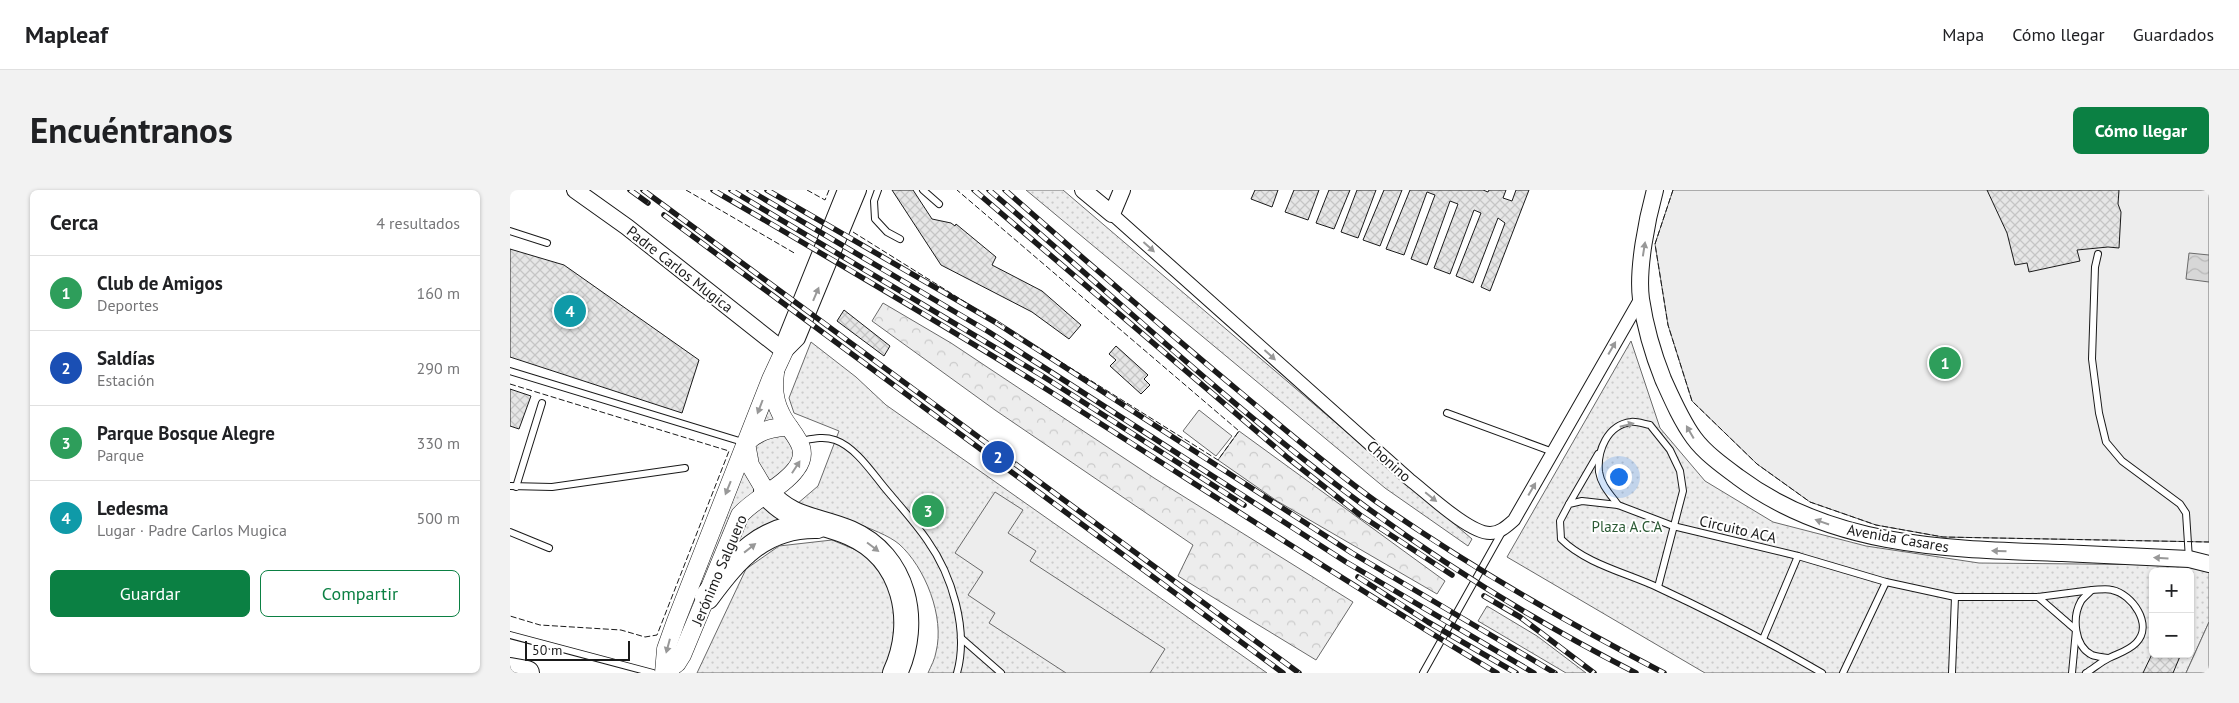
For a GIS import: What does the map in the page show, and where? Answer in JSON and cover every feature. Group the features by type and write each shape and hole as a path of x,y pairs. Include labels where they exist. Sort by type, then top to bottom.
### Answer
{"highway":[{"path":"766,492 776,504 793,515 850,533 873,546 890,564 897,577 904,598 907,626 902,654 895,673"},
{"path":"707,597 739,556 756,543 794,528 816,525 829,527"},
{"path":"510,670 527,673"}],"main road":[{"name":"Jerónimo Salguero","path":"661,672 666,649 676,621 771,379 784,351"},
{"name":"Jerónimo Salguero","path":"661,672 677,663 682,655 740,516 766,492 788,477 798,466 802,454 794,434 777,403 774,391 775,372"},
{"path":"766,492 750,465 746,443 752,436 768,429 794,434"}],"street":[{"name":"Padre Carlos Mugica","path":"575,190 627,227 784,351"},
{"name":"Jerónimo Salguero","path":"784,351 787,334 846,190"},
{"name":"Jerónimo Salguero","path":"784,351 797,338 858,190"},
{"name":"Chonino","path":"1083,190 1410,480 1456,517 1475,528 1490,533 1504,529"},
{"path":"1112,214 1122,190"},
{"name":"Avenida Casares","path":"1655,190 1642,259 1641,298 1654,355 1673,402 1694,440 1723,466 1760,494 1796,513 1854,533 1925,546 1988,551 2189,559 2209,564"},
{"path":"1504,529 1514,520 1641,298"}],"lane":[{"path":"878,190 874,201 875,219 887,232 900,239"},
{"path":"923,190 939,204"},
{"path":"510,231 547,243"},
{"path":"2098,254 2095,267 2092,359 2099,413 2106,442 2122,461 2180,504 2186,512 2189,559"},
{"path":"510,371 746,443"},
{"path":"542,403 513,487 552,487 685,468"},
{"path":"1447,413 1553,452"},
{"path":"1658,587 1682,491 1680,471 1670,450 1650,425 1631,422 1611,430 1560,521 1561,539 1572,551 1658,587 1763,639 1822,673"},
{"path":"794,434 835,440 852,451 866,465 926,540 938,558 954,600 960,638 960,657 957,673"},
{"path":"1600,451 1599,473 1605,488 1618,505"},
{"name":"Circuito ACA","path":"1569,504 1582,501 1618,505 1673,526 1798,556 1886,582 1956,597 2038,597 2092,590"},
{"path":"1423,673 1504,529"},
{"path":"510,532 549,548"},
{"path":"1763,639 1798,556"},
{"path":"1843,673 1886,582"},
{"path":"2072,673 2077,612 2082,600 2092,590 2112,590 2127,596 2138,610 2143,622 2138,642 2124,652 2108,658 2086,673"},
{"path":"1952,673 1956,597"},
{"path":"2038,597 2076,630 2084,647 2092,655 2108,658"},
{"path":"510,635 661,672"},
{"path":"960,638 1001,673"}],"green space":[{"path":"1026,190 1063,190 1472,539 1468,546 1385,488"},
{"path":"883,303 951,343 1154,478 1353,602 1316,660 1178,576 1193,545 995,410 872,321"},
{"name":"Plaza A.C.A","path":"1631,341 1660,428 1705,481 1773,522 1866,546 1979,563 2183,565 2209,572 2209,622 2194,655 2194,568 2149,568 2149,658 2193,658 2186,673 1705,673 1507,557"},
{"path":"811,342 856,377 886,405 1267,673 928,673 935,655 938,624 931,594 925,579 908,554 899,544 879,532 797,504 818,486 839,431 794,413 789,398"},
{"path":"771,379 802,454 766,492 787,512 756,543 693,630 665,660"},
{"path":"1239,431 1445,581 1437,594 1277,501 1218,460"},
{"path":"832,540 873,557 895,584 899,640 883,673 697,673 746,569 779,546"},
{"path":"1487,606 1537,636 1586,673 1566,673 1478,621"}],"shaded area":[{"path":"1673,190 2209,190 2209,542 1943,537 1876,525 1810,502 1757,464 1692,401 1668,325 1655,244"},
{"path":"1199,410 1232,436 1216,456 1183,431"},
{"path":"995,492 1023,510 1008,533 1036,551 1030,561 1165,649 1150,673 1066,673 989,623 995,613 968,595 983,572 955,553"},
{"path":"2209,622 2209,673 2186,673"}],"water":[{"path":"2189,253 2209,255 2209,282 2186,279"}],"building":[{"path":"892,190 913,190 932,219 951,223 955,226 956,224 996,257 992,265 1042,291 1081,325 1069,339 1032,312 941,265"},
{"path":"1255,190 1278,190 1272,207 1251,199"},
{"path":"1294,190 1319,190 1308,220 1285,212"},
{"path":"1329,190 1350,190 1334,229 1316,223"},
{"path":"1357,190 1376,190 1358,238 1341,232"},
{"path":"1384,190 1402,190 1380,246 1363,240"},
{"path":"1410,190 1483,190 1488,192 1489,190 1506,190 1503,198 1512,201 1516,190 1529,190 1490,291 1481,287 1505,223 1498,218 1473,283 1456,276 1481,213 1474,210 1450,274 1434,268 1458,204 1450,201 1427,265 1411,259 1435,195 1427,192 1404,255 1386,249"},
{"path":"1987,190 2119,190 2118,204 2121,212 2119,248 2108,247 2077,250 2080,261 2029,272 2027,263 2015,265 2007,233"},
{"path":"510,249 564,265 699,360 682,413 510,357"},
{"path":"844,310 890,346 884,356 837,321"},
{"path":"1116,346 1148,375 1144,379 1150,385 1141,394 1110,366 1116,360 1109,354"},
{"path":"510,389 531,396 519,429 510,426"},
{"path":"2150,658 2179,658 2173,673 2143,673"}],"railway":[{"path":"630,190 648,203"},
{"path":"643,190 1299,673"},
{"path":"713,190 995,357 1323,566 1497,673"},
{"path":"731,190 1041,375 1244,505"},
{"path":"749,190 989,332 1346,562 1534,673"},
{"path":"767,190 995,322 1352,553 1555,673"},
{"path":"974,190 1288,458 1360,515 1452,575"},
{"path":"989,190 1222,392 1317,470 1366,507 1431,553 1498,596 1566,636 1636,673"},
{"path":"1005,190 1309,450 1374,500 1444,547 1516,591 1664,673"},
{"path":"664,215 1283,673"},
{"path":"1358,577 1428,622 1516,673"},
{"path":"1484,596 1520,617 1594,673"}],"fence":[{"path":"686,190 796,254"},
{"path":"807,190 825,200 829,190"},
{"path":"853,232 1218,460 1239,431 957,190"},
{"path":"1673,190 1655,244 1668,325 1692,401 1757,464 1810,502 1876,525 1943,537 2209,542"},
{"path":"510,384 729,451 657,635 645,637 621,630 540,625 510,616"}],"place":[{"name":"Ledesma","path":"570,311"},
{"name":"Club de Amigos","path":"1945,363"},
{"name":"Saldías","path":"998,457"},
{"name":"Parque Bosque Alegre","path":"928,511"}]}
